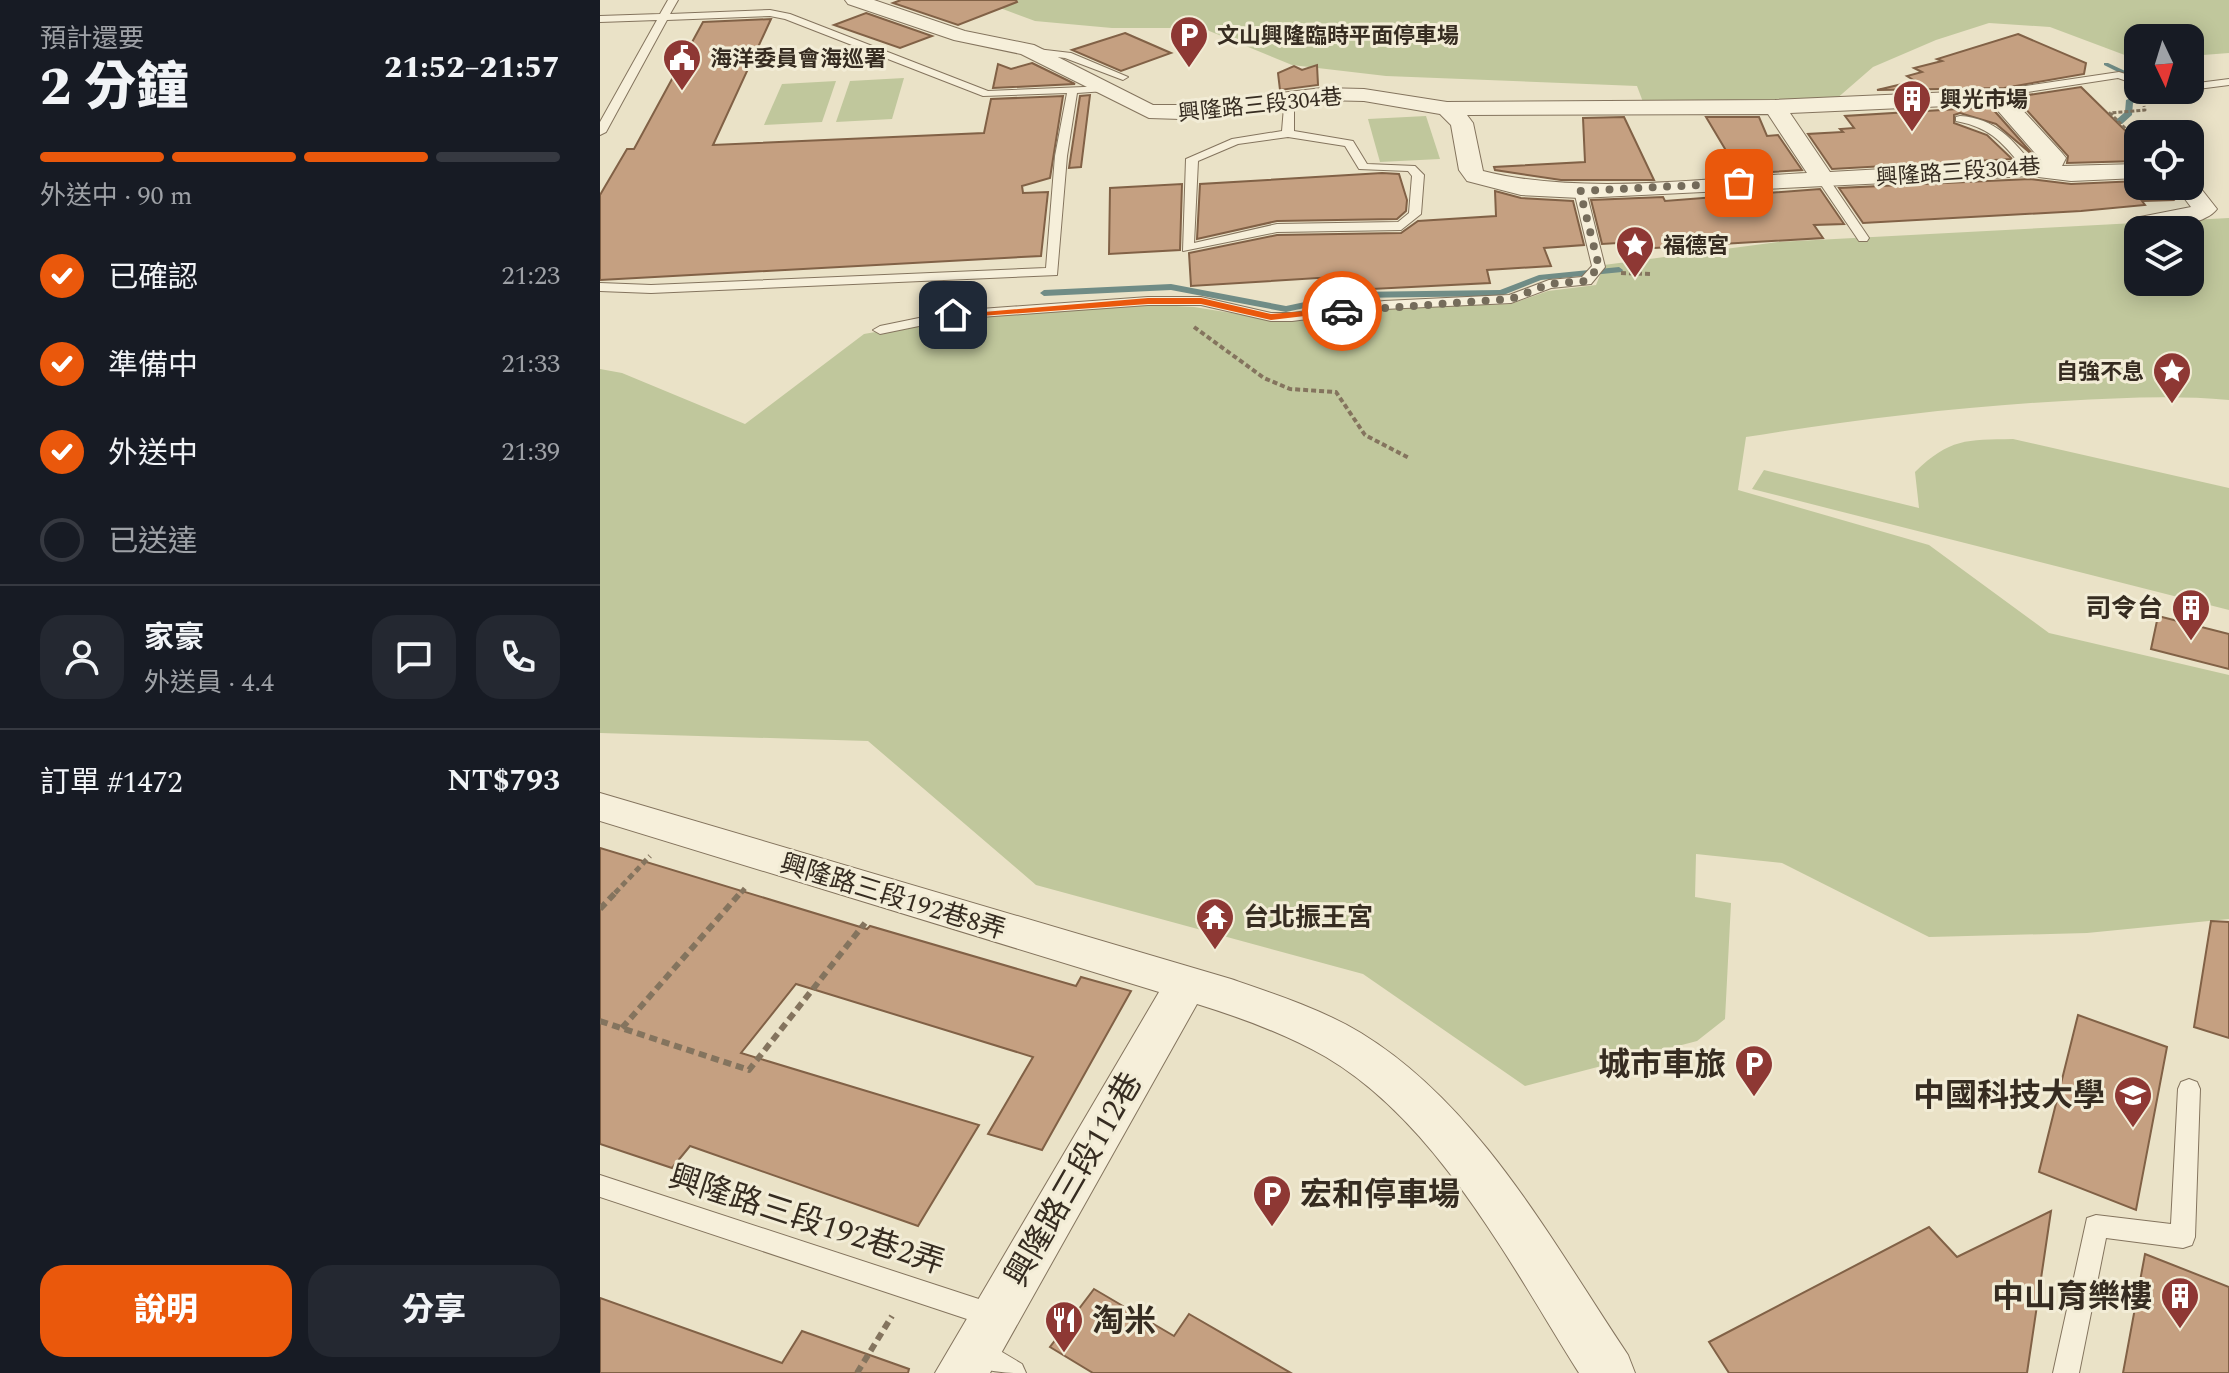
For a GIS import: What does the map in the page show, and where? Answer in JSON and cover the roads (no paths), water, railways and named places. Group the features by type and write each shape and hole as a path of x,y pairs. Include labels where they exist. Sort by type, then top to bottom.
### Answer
{"street":[{"name":"興隆路三段304巷","path":"855,0 961,36 1037,52 1114,83 1149,111 1164,113 1284,97 1364,95 1447,109 1775,107 1983,96 2054,158 2050,166 2030,169 1580,191 1521,188 1475,176 1471,170 1462,123 1447,109"},
{"path":"1775,107 1823,179"},
{"path":"2030,169 2071,174 2124,172"},
{"path":"2185,216 2199,215 2205,209 2201,200"},
{"name":"興隆路三段192巷8弄","path":"600,807 1186,984 1315,1030 1372,1064 1431,1116 1470,1163 1609,1373"},
{"name":"興隆路三段112巷","path":"986,1353 1186,984"}],"lane":[{"path":"600,132 673,0"},
{"path":"600,19 770,13 787,16 987,94 1072,93 1114,83"},
{"name":"興隆路三段304巷","path":"1983,96 2119,75 2124,77"},
{"path":"2204,85 2229,82"},
{"path":"600,287 651,289 1052,272 1059,216 1061,156 1072,93"},
{"path":"1284,97 1289,107 1288,134"},
{"path":"1960,119 1992,126 2030,169"},
{"path":"1288,134 1349,143 1363,167 1411,168 1418,175 1415,214 1401,226 1277,228 1187,248 1192,159 1236,141 1288,134"},
{"path":"1823,179 1863,238"},
{"path":"880,330 984,312 1148,301 1201,301 1271,317 1292,317 1384,305 1511,299 1549,284 1586,281 1596,272 1580,191"},
{"path":"2066,1373 2096,1226 2183,1237 2189,1089"},
{"name":"興隆路三段192巷2弄","path":"600,1186 908,1289 986,1353"}],"waterway":[{"path":"2106,64 2124,73"},
{"path":"2119,122 2129,113 2129,104"},
{"path":"1044,293 1171,287 1286,309 1352,295 1501,293 1539,278 1619,270"}],"place":[{"name":"文山興隆臨時平面停車場","path":"1189,69"},
{"name":"海洋委員會海巡署","path":"682,92"},
{"name":"興光市場","path":"1912,133"},
{"name":"福德宮","path":"1635,279"},
{"name":"自強不息","path":"2172,405"},
{"name":"司令台","path":"2191,642"},
{"name":"台北振王宮","path":"1215,951"},
{"name":"城市車旅","path":"1754,1098"},
{"name":"中國科技大學","path":"2133,1129"},
{"name":"宏和停車場","path":"1272,1228"},
{"name":"中山育樂樓","path":"2180,1330"},
{"name":"淘米","path":"1064,1354"}]}
